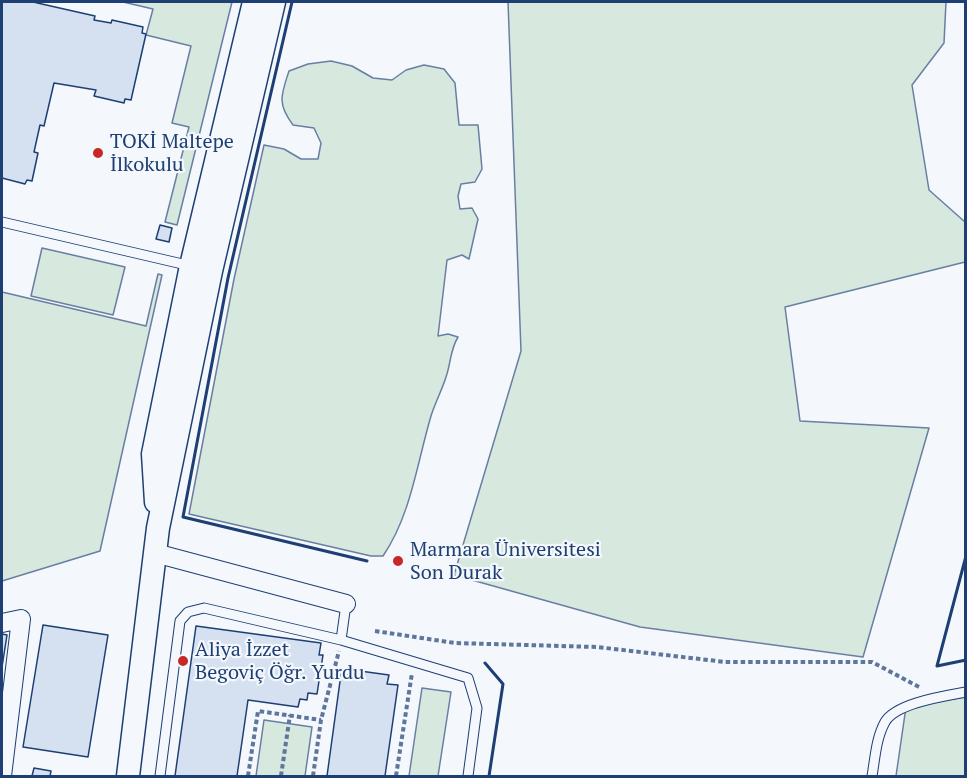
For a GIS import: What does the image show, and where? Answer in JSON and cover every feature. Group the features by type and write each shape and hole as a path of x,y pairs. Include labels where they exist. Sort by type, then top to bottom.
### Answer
{"street":[{"path":"201,268 254,2"},
{"path":"128,772 158,528 153,454 274,2"},
{"path":"155,553 346,604"},
{"path":"2,623 21,619 2,777"}],"lane":[{"path":"2,222 201,268"},
{"path":"341,640 346,604"},
{"path":"160,777 180,621 188,612 204,608 341,640 468,678 477,708 468,777"},
{"path":"872,777 877,746 885,721 906,706 966,692"}],"path":[{"path":"375,631 455,643 597,646 725,662 872,662 938,697"},
{"path":"313,777 321,720 341,640"},
{"path":"339,651 349,654"},
{"path":"396,777 412,673 401,670"},
{"path":"248,777 258,711 321,720"},
{"path":"281,777 290,715"}],"shaded area":[{"path":"123,2 232,2 177,225 165,222 189,127 172,123 191,46 146,35 153,9"},
{"path":"508,2 946,2 944,43 912,85 929,190 965,222 965,262 785,307 800,421 929,428 863,657 640,627 454,575 521,351"},
{"path":"331,61 352,66 373,78 392,80 406,70 424,65 444,69 455,83 459,125 478,125 482,169 475,182 461,184 458,196 460,209 472,208 478,219 469,259 462,255 447,260 438,336 448,334 458,337 453,347 448,372 431,416 407,506 393,540 383,556 371,556 189,514 234,279 264,145 284,149 301,159 318,159 321,143 314,128 293,125 284,111 282,99 289,71 308,64"},
{"path":"42,248 125,267 113,315 31,296"},
{"path":"158,274 162,275 100,551 2,581 2,292 146,326"},
{"path":"422,688 451,692 438,776 409,776"},
{"path":"965,697 965,776 896,776 906,707"},
{"path":"264,720 312,727 305,776 256,776"}],"building":[{"path":"2,2 33,2 95,16 94,20 111,23 112,20 143,27 142,33 146,34 131,100 125,99 124,103 94,96 96,90 54,83 44,126 40,125 34,152 38,153 32,181 27,180 25,184 2,178"},
{"path":"160,225 172,228 169,242 156,239"},
{"path":"43,625 108,635 88,757 23,747"},
{"path":"196,626 321,643 319,655 323,655 317,694 308,693 307,700 300,699 298,707 248,700 237,776 175,776"},
{"path":"2,634 7,635 2,667"},
{"path":"360,671 389,675 387,684 398,685 385,776 327,776 341,674 358,676"},
{"path":"34,768 51,771 50,776 32,776"}],"wall":[{"path":"292,2 228,278 183,517 367,561"},
{"path":"966,556 937,666 966,660"},
{"path":"485,663 503,684 489,776"}],"place":[{"name":"TOKİ Maltepe İlkokulu","path":"98,153"},
{"name":"Marmara Üniversitesi Son Durak","path":"398,561"},
{"name":"Aliya İzzet Begoviç Öğr. Yurdu","path":"183,661"}]}
